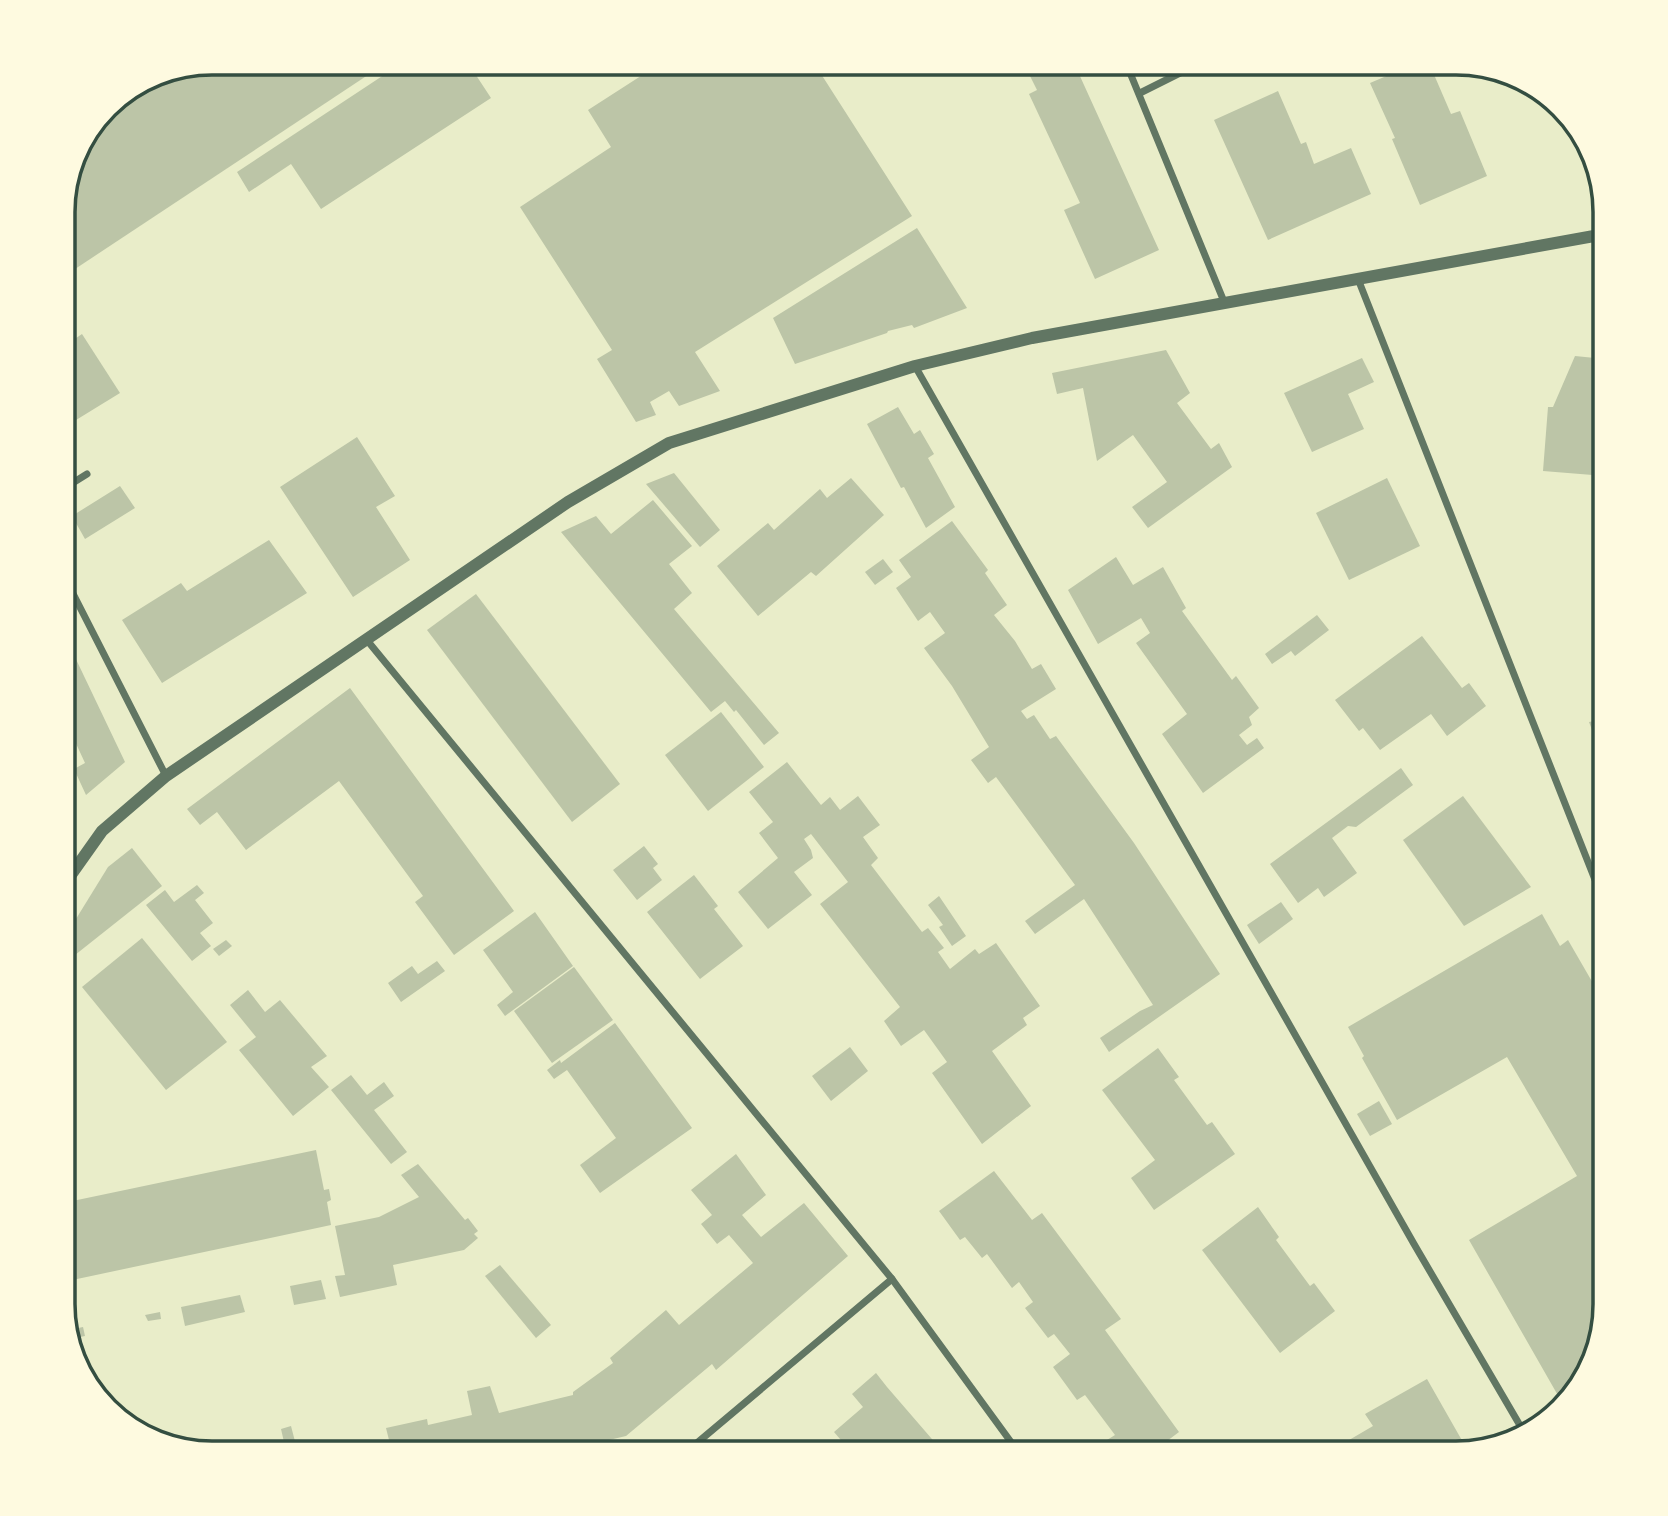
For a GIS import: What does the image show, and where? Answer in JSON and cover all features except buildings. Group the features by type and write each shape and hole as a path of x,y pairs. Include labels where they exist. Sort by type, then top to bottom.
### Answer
{"street":[{"path":"1132,75 1225,305"},
{"path":"1140,93 1176,75"},
{"path":"76,868 103,831 166,776 568,502 669,443 915,366 1032,338 1592,236"},
{"path":"1358,279 1593,874"},
{"path":"915,366 1413,1244 1520,1425"},
{"path":"76,481 87,474"},
{"path":"76,599 166,776"},
{"path":"366,639 892,1279 1010,1441"},
{"path":"699,1441 892,1279"}]}
